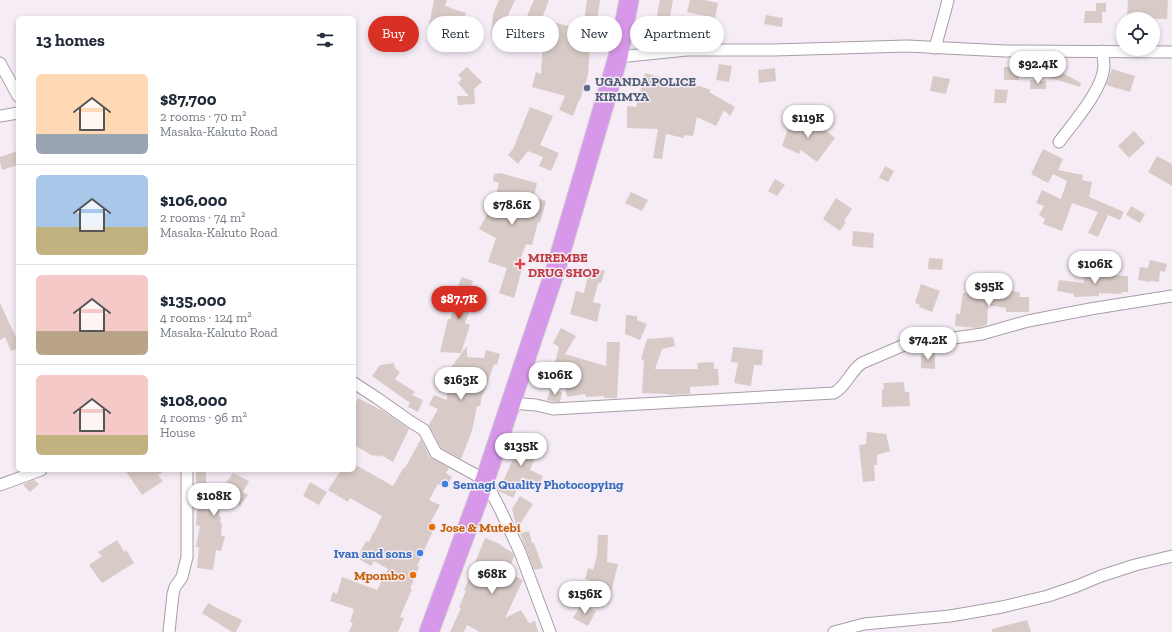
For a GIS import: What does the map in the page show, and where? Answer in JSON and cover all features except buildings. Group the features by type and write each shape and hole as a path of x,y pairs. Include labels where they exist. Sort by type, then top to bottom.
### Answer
{"highway":[{"path":"429,632 485,480 556,268 618,57 629,0"}],"street":[{"path":"935,48 946,12 948,0"},
{"path":"618,57 687,50 774,50 907,46 1005,51 1172,52"},
{"path":"1059,142 1078,118 1098,88 1104,67 1103,51"},
{"path":"0,63 16,92"},
{"path":"0,116 16,113"},
{"path":"511,402 553,408 834,393 841,389 856,367 904,345 982,334 1028,321 1090,308 1172,296"},
{"path":"356,385 424,430 436,453 485,480 520,552 550,632"},
{"path":"0,485 36,472"},
{"path":"169,632 172,594 182,577 187,557 187,472"},
{"path":"837,632 864,624 950,616 1002,607 1048,596 1128,567 1172,556"}],"place":[{"name":"UGANDA POLICE KIRIMYA","path":"587,88"},
{"name":"MIREMBE DRUG SHOP","path":"520,264"},
{"name":"Semagi Quality Photocopying","path":"445,484"},
{"name":"Jose & Mutebi","path":"432,527"},
{"name":"Ivan and sons","path":"420,553"},
{"name":"Mpombo","path":"413,575"}]}
